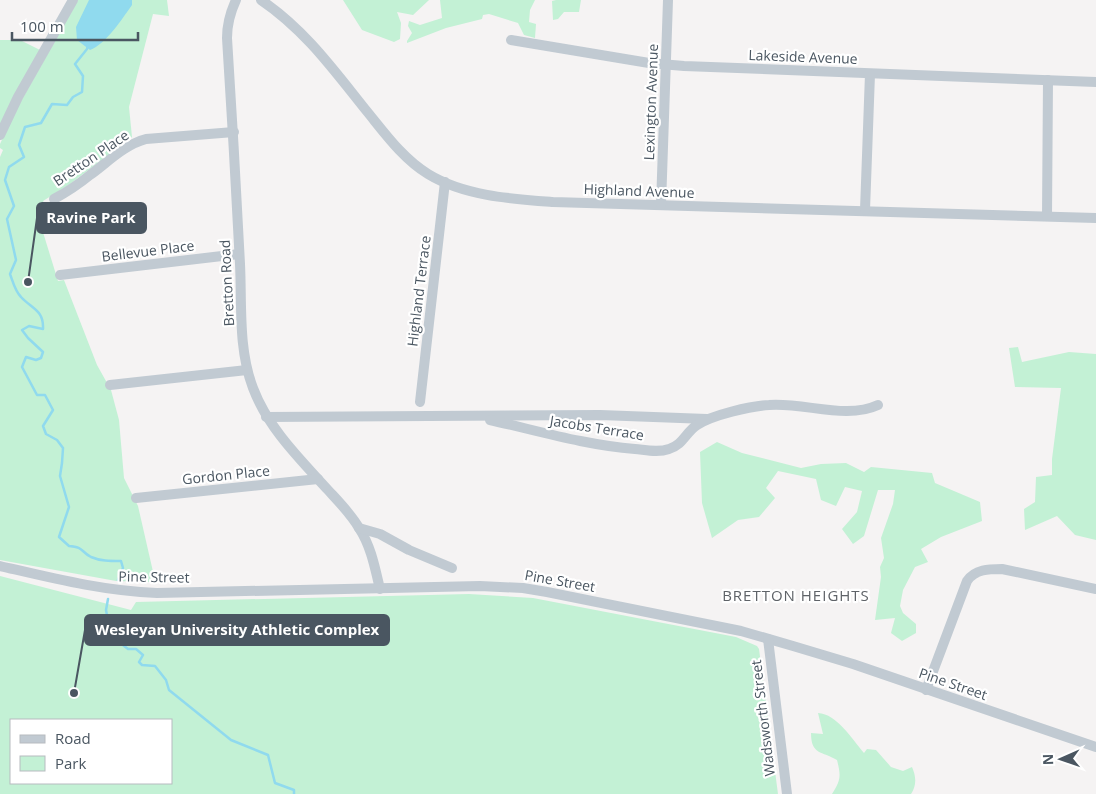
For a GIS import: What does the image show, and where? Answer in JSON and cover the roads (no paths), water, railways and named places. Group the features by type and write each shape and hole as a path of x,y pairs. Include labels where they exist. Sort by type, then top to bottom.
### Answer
{"street":[{"path":"0,135 18,97 74,0"},
{"name":"Bretton Road","path":"236,0 230,13 227,38 234,132 243,333 247,370 266,417 290,448 359,528 372,555 380,589"},
{"name":"Highland Avenue","path":"261,0 278,11 308,39 402,153 416,166 445,182 493,195 527,200 1096,218"},
{"name":"Lexington Avenue","path":"661,205 668,0"},
{"name":"Lakeside Avenue","path":"512,40 666,65 1096,82"},
{"path":"865,210 870,74"},
{"path":"1047,216 1048,80"},
{"name":"Bretton Place","path":"54,199 136,142 234,132"},
{"name":"Highland Terrace","path":"420,402 445,182"},
{"name":"Bellevue Place","path":"60,275 239,254"},
{"path":"110,385 247,370"},
{"name":"Jacobs Terrace","path":"266,417 600,416 708,419 755,407 782,405 851,412 869,410 878,405"},
{"name":"Jacobs Terrace","path":"472,417 592,444 660,451 675,447 691,429 708,419"},
{"name":"Gordon Place","path":"136,498 318,479"},
{"path":"359,528 374,531 409,550 452,568"},
{"name":"Pine Street","path":"0,566 100,588 130,592 480,586 523,588 716,626 820,653 1096,747"},
{"path":"926,690 967,581 973,574 990,569 1002,569 1096,589"},
{"name":"Wadsworth Street","path":"768,639 786,794"}],"water":[{"path":"89,0 132,0 132,5 113,30 102,42 90,50 77,40 76,27"}],"waterway":[{"path":"88,45 75,64 83,76 82,92 73,97 67,105 52,104 41,123 25,127 19,145 24,157 9,167 5,180 14,206 7,219 16,260 10,274 19,295 36,310 43,323 43,329 29,326 22,330 43,352 41,358 36,360 26,357 22,367 37,395 45,395 53,410 43,426 46,434 57,440 63,448 60,476 69,507 59,537 69,546 80,548 91,557 109,561 121,561 123,568 118,580"},
{"path":"108,599 106,610 109,626 118,634 119,642 128,649 136,649 143,655 139,662 142,665 155,666 166,680 169,690 231,740 268,755 275,783 294,790 294,794"}],"place":[{"name":"Ravine Park","path":"28,282"},
{"name":"Wesleyan University Athletic Complex","path":"74,693"}],"district":[{"name":"BRETTON HEIGHTS","path":"796,596"}]}
